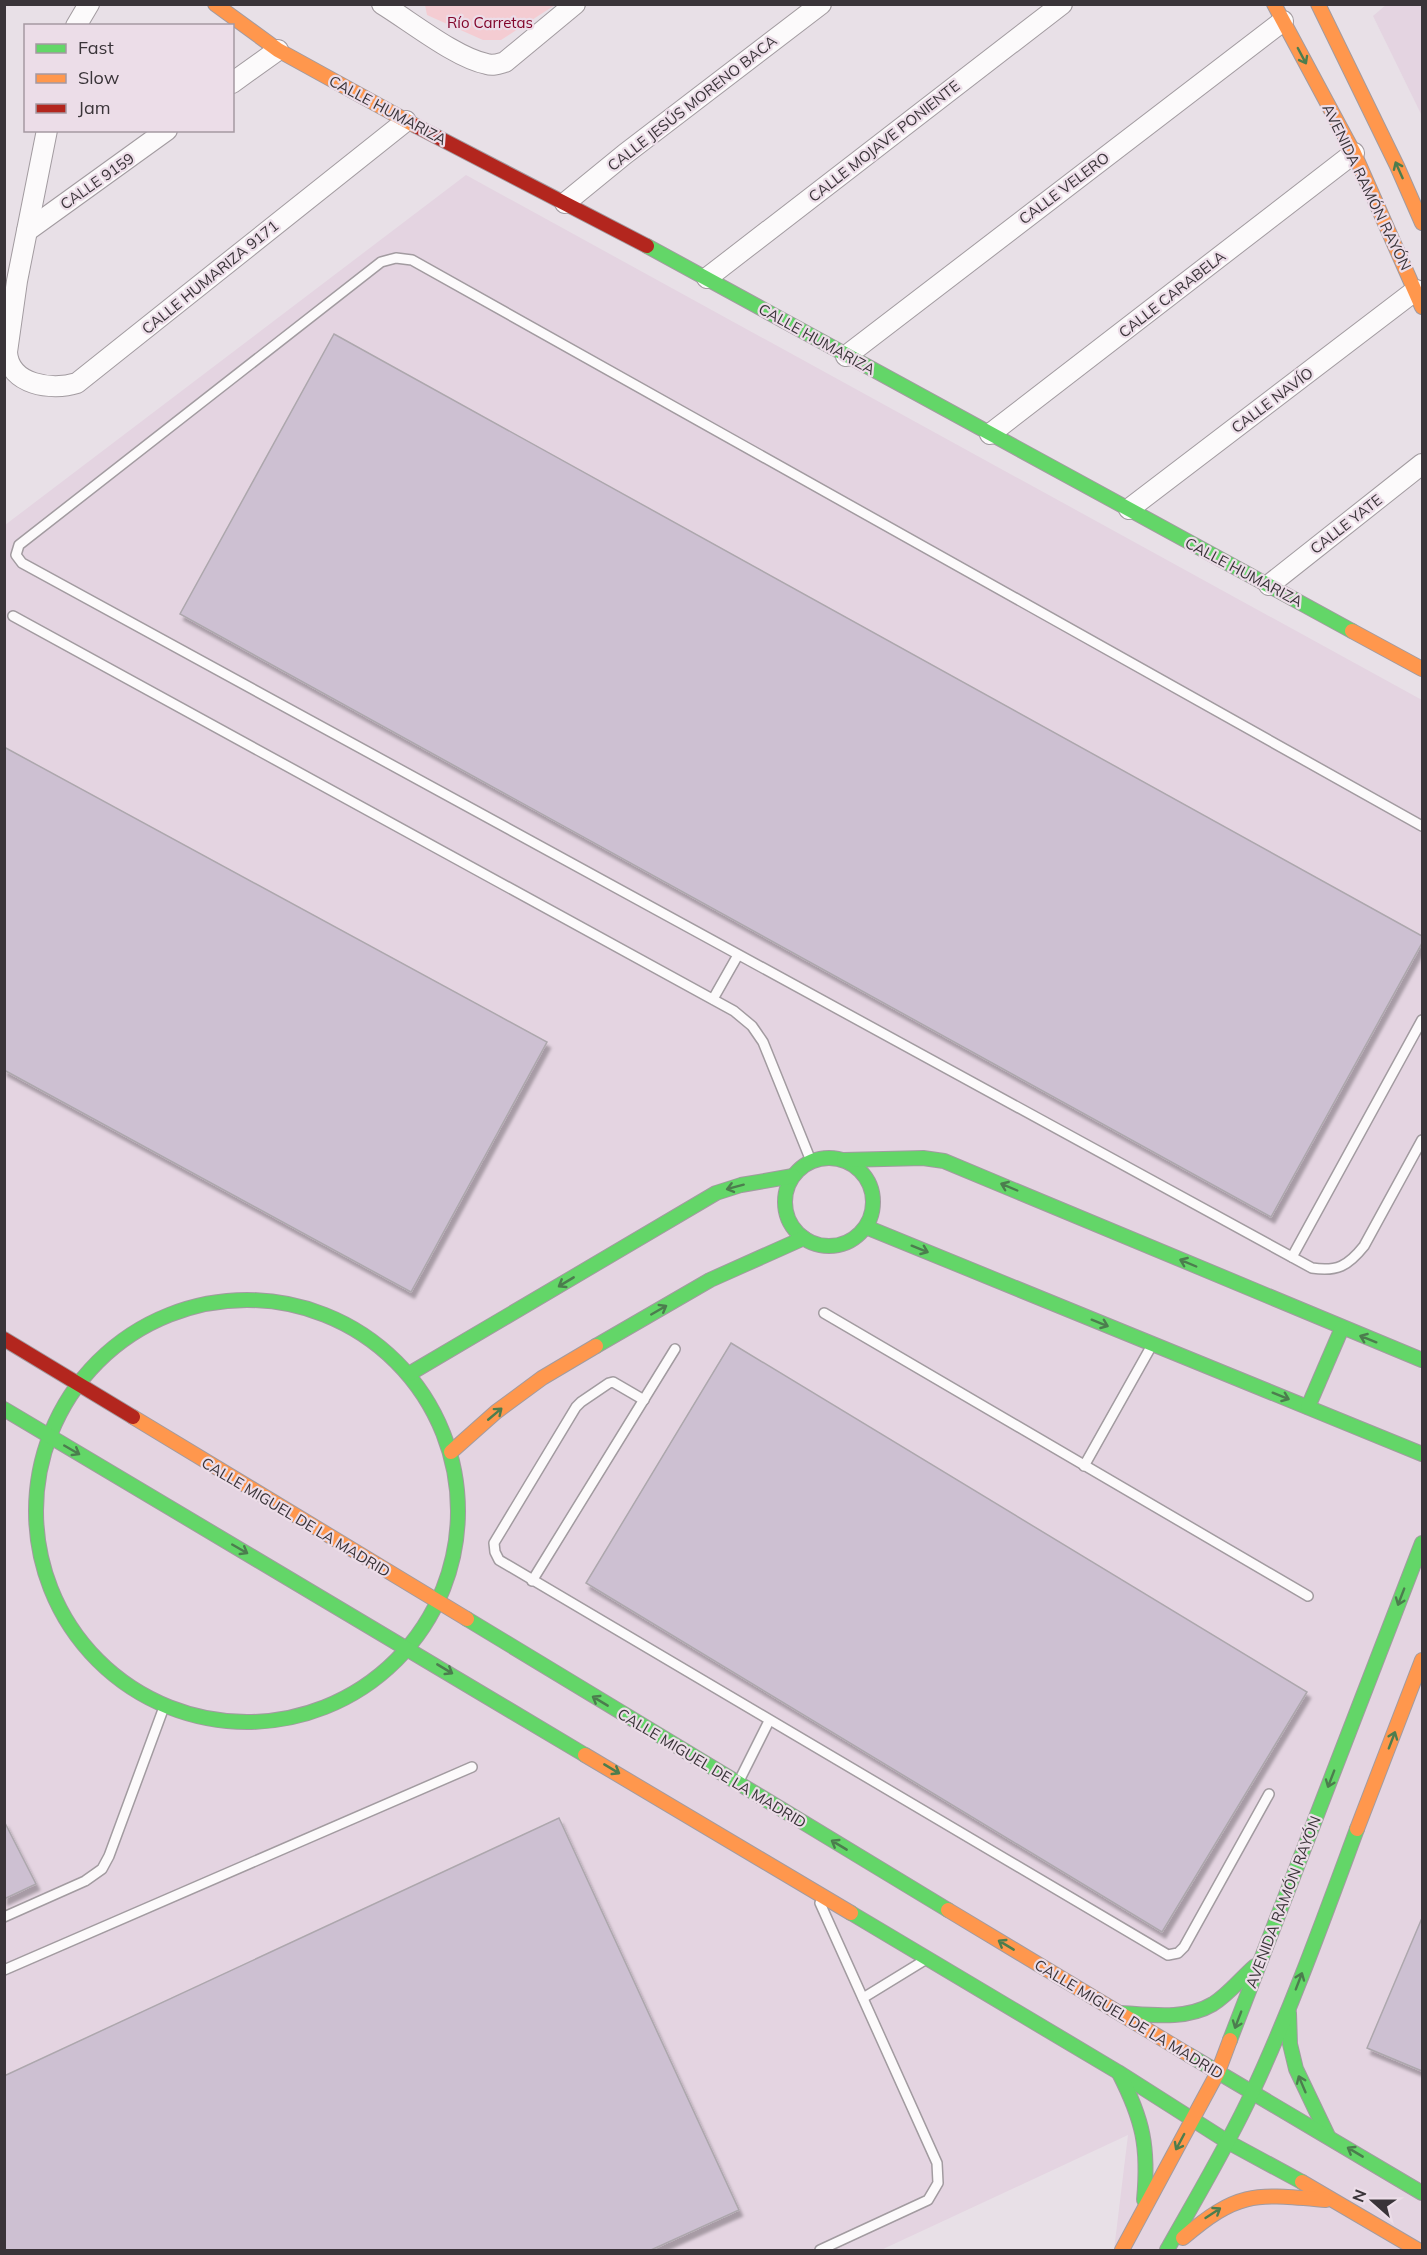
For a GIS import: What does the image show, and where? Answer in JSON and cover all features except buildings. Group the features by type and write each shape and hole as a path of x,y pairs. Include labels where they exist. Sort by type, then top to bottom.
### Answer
{"main road":[{"name":"CALLE HUMARIZA","path":"215,4 278,50 406,121 706,278 1422,669"},
{"path":"1318,4 1397,166 1422,224"},
{"name":"AVENIDA RAMÓN RAYÓN","path":"1278,13 1354,153 1419,298"},
{"path":"844,1160 863,1173 873,1194 871,1217 866,1227 858,1236 837,1245 825,1246 804,1238 795,1230 785,1209 788,1186 793,1176 811,1161 821,1158 844,1160 923,1158 944,1161 1422,1360"},
{"path":"410,1374 716,1193 741,1185 793,1176"},
{"path":"866,1227 1422,1454"},
{"path":"451,1452 496,1412 542,1378 710,1280 804,1238"},
{"path":"244,1298 308,1307 366,1334 410,1374 436,1414 451,1452 459,1503 454,1554 437,1603 424,1626 408,1647 369,1684 321,1709 269,1722 215,1721 164,1707 117,1679 79,1641 52,1595 37,1543 36,1489 48,1436 61,1409 77,1384 123,1338 180,1309 244,1298"},
{"path":"1308,1407 1342,1328"},
{"name":"CALLE MIGUEL DE LA MADRID","path":"4,1339 437,1603 1422,2193"},
{"path":"4,1409 928,1958 1118,2072 1228,2142 1336,2201 1418,2250"},
{"name":"AVENIDA RAMÓN RAYÓN","path":"1122,2250 1218,2072 1422,1543"},
{"path":"1168,2250 1228,2142 1289,2008 1422,1660"},
{"path":"1117,2012 1179,2016 1195,2013 1224,1996 1261,1961"},
{"path":"1289,2008 1291,2052 1305,2089 1328,2136"},
{"path":"1118,2072 1142,2121 1146,2144 1142,2214"},
{"path":"1168,2250 1203,2219 1228,2204 1248,2197 1264,2195 1336,2201"}],"street":[{"path":"77,24 89,4"},
{"path":"385,5 475,61 494,65 505,62 575,4"},
{"name":"CALLE JESÚS MORENO BACA","path":"565,203 625,154 821,4"},
{"name":"CALLE MOJAVE PONIENTE","path":"706,278 1062,4"},
{"name":"CALLE VELERO","path":"846,356 1278,13"},
{"path":"234,82 278,50"},
{"name":"CALLE HUMARIZA 9171","path":"27,231 8,336 8,361 21,376 42,386 54,388 77,383 406,121"},
{"path":"27,231 47,132"},
{"name":"CALLE 9159","path":"27,231 164,132"},
{"name":"CALLE CARABELA","path":"990,434 1354,153"},
{"name":"CALLE NAVÍO","path":"1129,509 1419,298"},
{"name":"CALLE YATE","path":"1269,585 1422,464"}],"lane":[{"path":"1422,826 412,260 396,258 381,262 19,545 16,555 22,563 1312,1268 1327,1270 1341,1267 1352,1261 1364,1246 1422,1140"},
{"path":"13,616 734,1011 752,1026 763,1042 811,1161"},
{"path":"713,999 738,955"},
{"path":"1292,1257 1422,1020"},
{"path":"824,1313 1308,1596"},
{"path":"1084,1466 1153,1344"},
{"path":"532,1581 675,1349"},
{"path":"644,1400 613,1382 576,1407 494,1543 499,1560 1168,1955 1178,1953 1184,1947 1269,1794"},
{"path":"4,1917 85,1881 102,1869 109,1856 164,1707"},
{"path":"738,1784 769,1721"},
{"path":"4,1970 472,1767"},
{"path":"814,1890 937,2163 938,2183 928,2200 820,2250"},
{"path":"863,1998 928,1958"}],"shaded area":[{"path":"1386,5 1422,5 1422,116 1373,16"},
{"path":"466,175 1422,700 1422,2250 1114,2250 1128,2135 881,2250 5,2250 5,525"}],"green space":[{"name":"Río Carretas","path":"425,4 555,5 501,40 483,40 427,15"}],"traffic: fast":[{"path":"647,246 1352,631"},
{"path":"829,1158 846,1161 860,1171 870,1185 873,1202 870,1219 860,1233 846,1243 829,1246 812,1243 798,1233 788,1219 785,1202 788,1185 798,1171 812,1161 829,1158"},
{"path":"844,1160 923,1158 944,1161 1422,1360"},
{"path":"409,1374 716,1193 741,1185 793,1176"},
{"path":"866,1227 1422,1454"},
{"path":"596,1346 710,1280 804,1238"},
{"path":"247,1300 288,1304 328,1316 364,1335 396,1362 423,1394 442,1430 454,1470 458,1511 454,1552 442,1592 423,1628 396,1660 364,1687 328,1706 288,1718 247,1722 206,1718 166,1706 130,1687 98,1660 71,1628 52,1592 40,1552 36,1511 40,1470 52,1430 71,1394 98,1362 130,1335 166,1316 206,1304 247,1300"},
{"path":"1308,1407 1342,1328"},
{"path":"4,1409 585,1755"},
{"path":"1230,2040 1422,1543"},
{"path":"467,1619 948,1910"},
{"path":"1167,2250 1232,2133 1267,2061 1357,1829"},
{"path":"851,1913 1118,2072 1228,2142 1302,2182"},
{"path":"1122,2013 1169,2015 1203,2009 1224,1996 1255,1966"},
{"path":"1289,2013 1290,2044 1296,2069 1328,2136"},
{"path":"1189,2055 1422,2193"},
{"path":"1119,2073 1134,2105 1145,2149 1144,2200"}],"traffic: slow":[{"path":"215,4 278,50 416,126"},
{"path":"1274,4 1354,153 1422,307"},
{"path":"1318,4 1397,166 1422,223"},
{"path":"1352,631 1422,669"},
{"path":"451,1452 496,1412 542,1378 596,1346"},
{"path":"133,1417 467,1619"},
{"path":"1357,1829 1422,1660"},
{"path":"585,1755 851,1913"},
{"path":"948,1910 1189,2055"},
{"path":"1122,2250 1218,2072 1230,2040"},
{"path":"1302,2182 1418,2250"},
{"path":"1183,2238 1219,2211 1234,2203 1249,2199 1282,2197 1326,2200"}],"traffic: jam":[{"path":"416,126 647,246"},
{"path":"4,1339 133,1417"}]}
